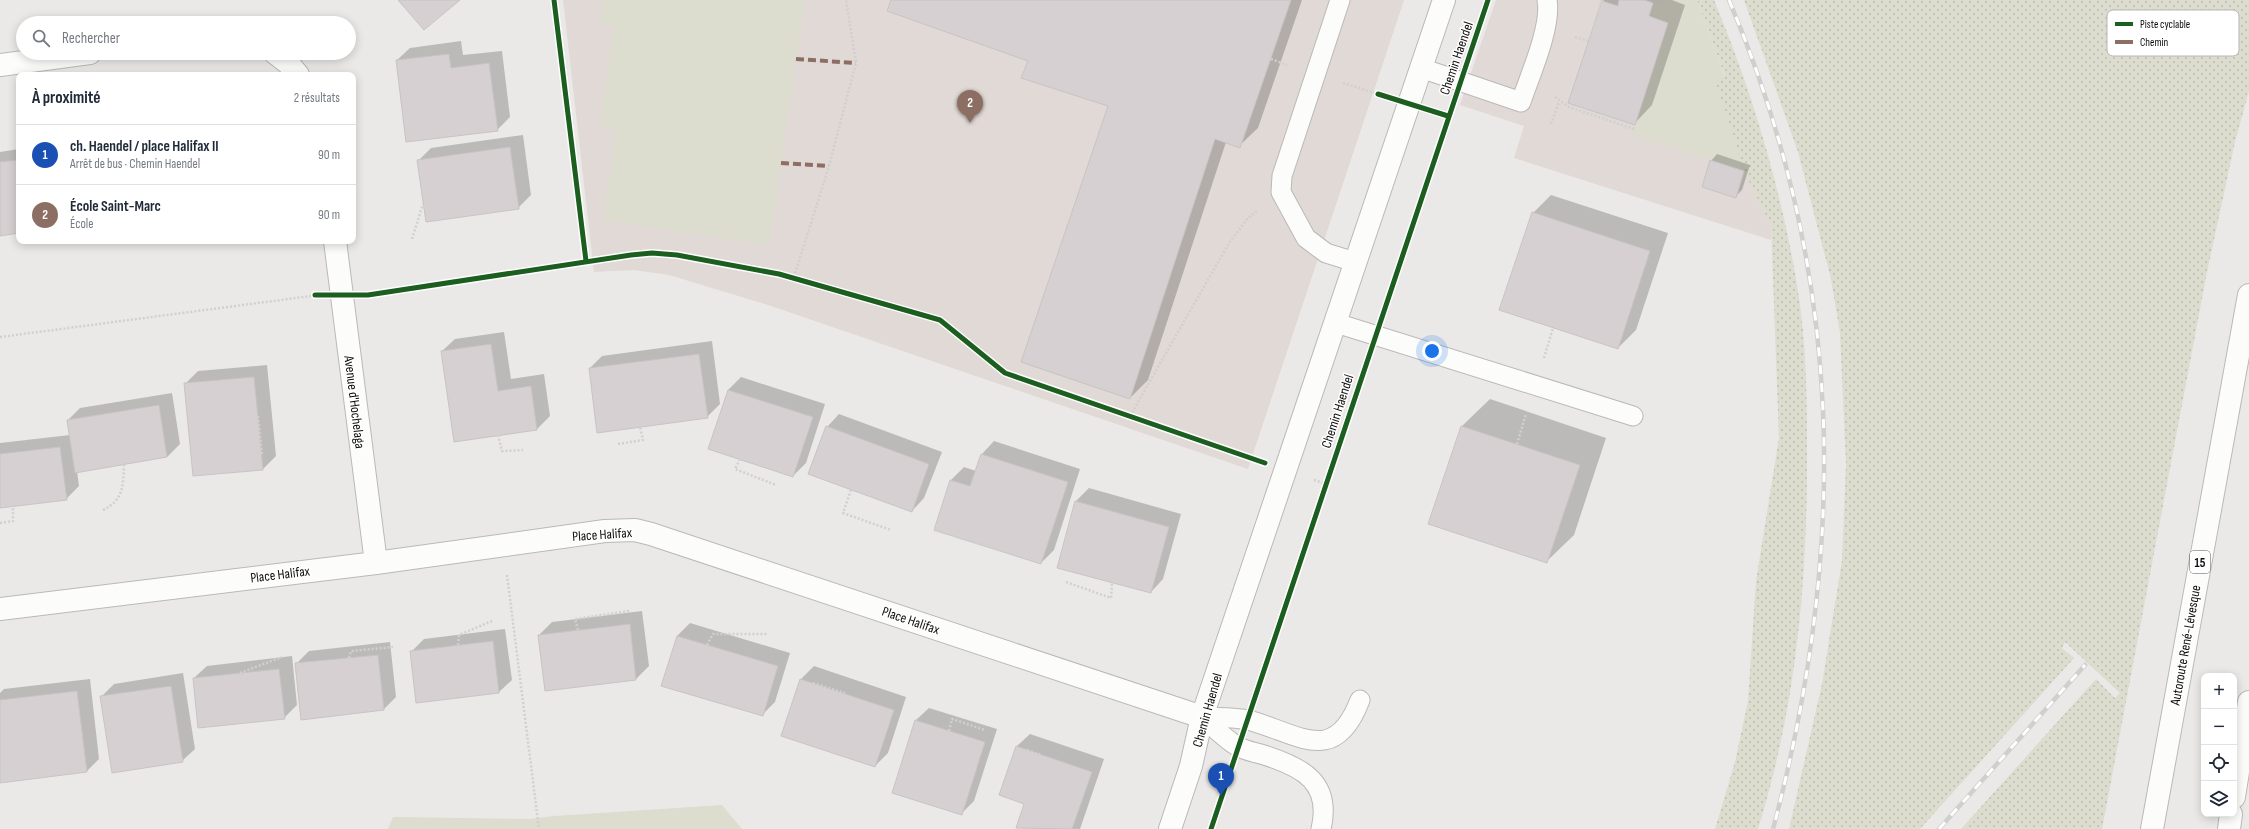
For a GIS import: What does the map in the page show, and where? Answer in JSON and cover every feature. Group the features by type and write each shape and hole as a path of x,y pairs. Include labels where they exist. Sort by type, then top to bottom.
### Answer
{"main road":[{"name":"Chemin Haendel","path":"1170,829 1191,766 1202,717 1444,0"},
{"path":"0,65 38,60"},
{"path":"284,60 296,72"},
{"name":"Avenue d'Hochelaga","path":"335,244 376,563"},
{"name":"Autoroute René-Lévesque","path":"2152,829 2249,295"},
{"name":"Place Halifax","path":"0,609 376,563 605,531 640,531 1202,717"},
{"path":"2237,781 2249,702"},
{"path":"2229,829 2231,817"}],"lane":[{"path":"1340,0 1284,169 1281,192 1306,238 1326,253 1355,262"},
{"path":"1421,68 1521,102 1547,23 1549,9 1547,0"},
{"path":"1336,323 1633,416"},
{"path":"1202,717 1247,720 1303,739 1322,740 1334,737 1344,729 1352,719 1360,700"},
{"path":"1202,717 1238,746 1284,761 1309,775 1318,788 1323,804 1321,829"}],"path":[{"path":"794,278 829,166 856,63 846,0"},
{"path":"1568,35 1589,41 1602,0"},
{"path":"1271,59 1290,66"},
{"path":"1342,83 1409,104"},
{"path":"1553,91 1553,96 1559,102 1634,128"},
{"path":"1551,124 1559,102"},
{"path":"412,239 423,204"},
{"path":"1130,416 1230,243 1248,218 1260,208"},
{"path":"786,276 801,280"},
{"path":"0,337 315,295 342,295"},
{"path":"1124,414 1138,419"},
{"path":"258,416 262,454"},
{"path":"618,444 643,440 640,427"},
{"path":"498,435 502,450 522,450"},
{"path":"740,459 735,469 776,485"},
{"path":"103,510 111,506 123,490 124,464"},
{"path":"1323,492 1328,477"},
{"path":"851,490 843,513 891,530"},
{"path":"0,523 13,521 13,506"},
{"path":"934,530 1003,551"},
{"path":"507,572 539,829"},
{"path":"1066,582 1111,598 1112,583"},
{"path":"578,630 575,619 629,611"},
{"path":"458,645 459,635 492,621"},
{"path":"707,645 713,634 767,634"},
{"path":"349,658 351,651 393,647"},
{"path":"240,673 282,656"},
{"path":"813,683 844,693"},
{"path":"949,731 952,719 985,730"},
{"path":"1027,750 1042,755"}],"shaded area":[{"path":"563,0 1404,0 1248,469 768,305 669,275 633,270 594,272"},
{"path":"603,0 805,0 769,245 603,220 617,129 600,127 614,25 600,23"},
{"path":"1496,0 1697,0 1744,171 1771,226 1771,240 1514,158 1524,126 1460,105"},
{"path":"1697,0 1714,0 1741,69 1764,140 1783,212 1797,285 1805,351 1807,459 1805,554 1802,600 1797,646 1782,737 1758,829 1715,829 1735,762 1748,701 1756,581 1779,438 1771,226 1744,171 1715,80 1725,76"},
{"path":"1697,0 1725,77 1715,81 1744,171 1632,134 1668,23 1649,16 1653,3"},
{"path":"1744,0 2249,0 2249,91 2235,142 2207,272 2102,829 1961,829 2096,679 2115,698 2120,693 2065,642 2062,648 2074,658 1920,829 1789,829 1822,684 1842,561 1846,464 1840,333 1831,279 1798,152"},
{"path":"722,805 742,829 388,829 393,817 530,819 554,816"}],"building":[{"path":"398,0 460,0 424,30"},
{"path":"891,0 1291,0 1240,148 1215,139 1130,399 1021,362 1108,106 1021,78 1028,61 887,11"},
{"path":"1619,0 1644,0 1653,3 1649,16 1668,23 1635,125 1568,103 1602,1 1618,6"},
{"path":"449,54 451,68 489,63 498,131 406,142 396,60"},
{"path":"510,147 519,209 426,222 417,160"},
{"path":"16,160 16,233 0,236 0,162"},
{"path":"1710,160 1744,171 1736,198 1702,187"},
{"path":"1532,212 1650,251 1618,349 1499,310"},
{"path":"491,344 498,391 531,386 537,430 454,442 441,351"},
{"path":"699,354 708,418 597,433 589,368"},
{"path":"254,377 263,470 193,476 184,383"},
{"path":"728,390 813,417 793,477 708,449"},
{"path":"159,405 167,457 75,473 67,420"},
{"path":"826,426 929,464 912,512 808,474"},
{"path":"1461,426 1580,465 1547,563 1428,524"},
{"path":"60,447 67,500 0,508 0,454"},
{"path":"981,454 1068,482 1041,564 934,530 950,480 970,486"},
{"path":"1075,501 1169,527 1151,593 1057,568"},
{"path":"630,624 636,680 545,691 538,635"},
{"path":"677,636 778,666 763,716 661,686"},
{"path":"493,641 499,693 416,703 410,651"},
{"path":"378,655 384,710 301,720 295,663"},
{"path":"279,669 285,719 198,728 193,678"},
{"path":"800,679 894,710 875,767 781,736"},
{"path":"171,686 183,762 112,773 100,696"},
{"path":"77,691 87,772 0,783 0,700"},
{"path":"915,720 985,742 962,815 892,793"},
{"path":"1016,746 1092,772 1072,829 1016,828 1024,804 999,795"}],"railway":[{"path":"1729,0 1767,103 1796,205 1814,308 1823,410 1823,514 1814,618 1798,723 1773,829"},
{"path":"1939,829 2085,665"}],"marked path":[{"path":"796,59 856,63"},
{"path":"781,163 829,166"}],"cycle path":[{"path":"554,0 586,261"},
{"path":"1211,829 1488,0"},
{"path":"1378,94 1448,116"},
{"path":"315,295 368,295 631,255 652,253 677,255 779,274 940,320 1005,373 1265,463"}],"place":[{"name":"École Saint-Marc","path":"970,123"},
{"name":"ch. Haendel / place Halifax II","path":"1221,796"}]}
